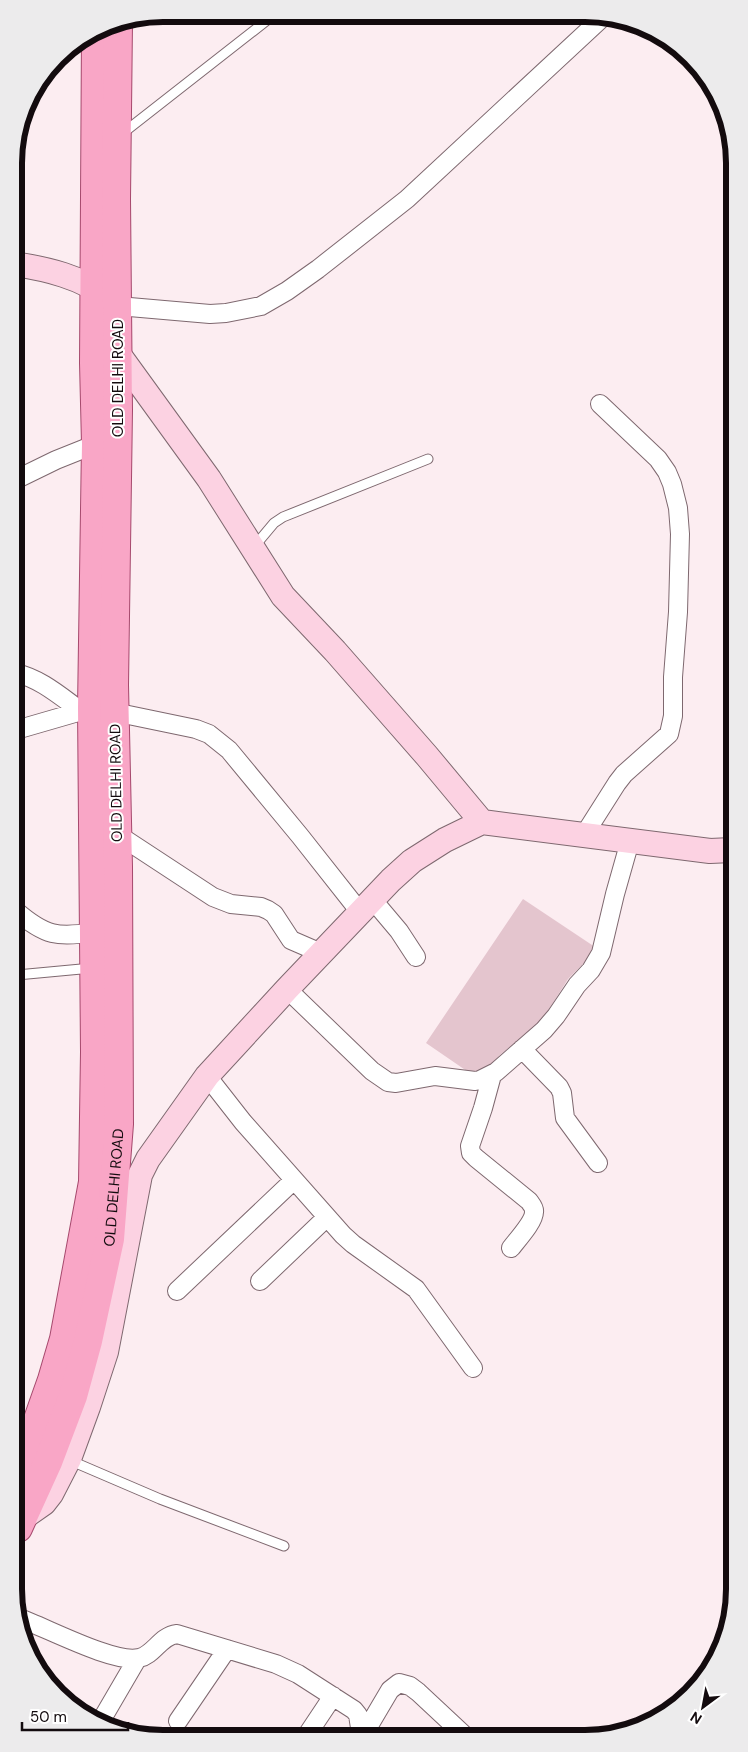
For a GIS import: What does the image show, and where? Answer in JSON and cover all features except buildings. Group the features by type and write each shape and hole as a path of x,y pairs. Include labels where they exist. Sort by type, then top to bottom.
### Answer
{"main road":[{"name":"OLD DELHI ROAD","path":"23,1458 28,1440 52,1380 64,1339 93,1182 96,444 105,350 118,306 118,30"},
{"name":"OLD DELHI ROAD","path":"23,1518 48,1462 73,1396 88,1341 110,1239 119,1124 117,834 96,710 118,410 94,286 96,40"},
{"path":"23,266 44,269 94,286 118,306"},
{"path":"105,350 208,479 284,596 401,726 482,822"},
{"path":"23,1521 49,1499 69,1460 88,1407 106,1352 140,1175 148,1159 207,1076 366,905 412,861 445,840 482,822 710,852 726,851"}],"street":[{"path":"118,306 210,314 226,313 261,306 287,291 318,269 406,198 596,23"},
{"path":"584,835 608,795 624,774 669,734 673,716 673,677 678,612 680,534 678,508 672,484 667,472 658,460 600,404"},
{"path":"23,476 96,444"},
{"path":"23,675 96,710 196,729 210,734 229,750 300,836 366,905 399,931 416,957"},
{"path":"23,728 96,710"},
{"path":"117,834 213,897 231,904 261,907 268,910 274,914 291,940 321,953"},
{"path":"287,989 372,1071 388,1082 396,1083 435,1076 475,1081 492,1075 544,1030 601,954 630,841"},
{"path":"23,918 52,934 69,936 94,932"},
{"path":"522,1049 559,1087 562,1093 565,1118 598,1163"},
{"path":"492,1075 470,1146 471,1153 476,1158 534,1207 535,1213 532,1220 511,1248"},
{"path":"207,1076 243,1122 353,1244 416,1289 473,1368"},
{"path":"177,1291 294,1180"},
{"path":"260,1281 327,1217"},
{"path":"26,1621 107,1654 130,1659 144,1657 163,1639 177,1634 276,1664 298,1674 354,1710 358,1715 362,1730"},
{"path":"178,1721 227,1649"},
{"path":"104,1716 137,1659"},
{"path":"365,1730 390,1690 399,1683 410,1686 418,1692 459,1730"},
{"path":"310,1730 332,1696"}],"lane":[{"path":"117,138 264,23"},
{"path":"253,548 274,524 283,517 428,458"},
{"path":"23,974 95,967"},
{"path":"69,1460 160,1499 284,1546"}],"shaded area":[{"path":"523,899 598,949 568,979 541,1022 501,1054 477,1078 426,1043"}]}
